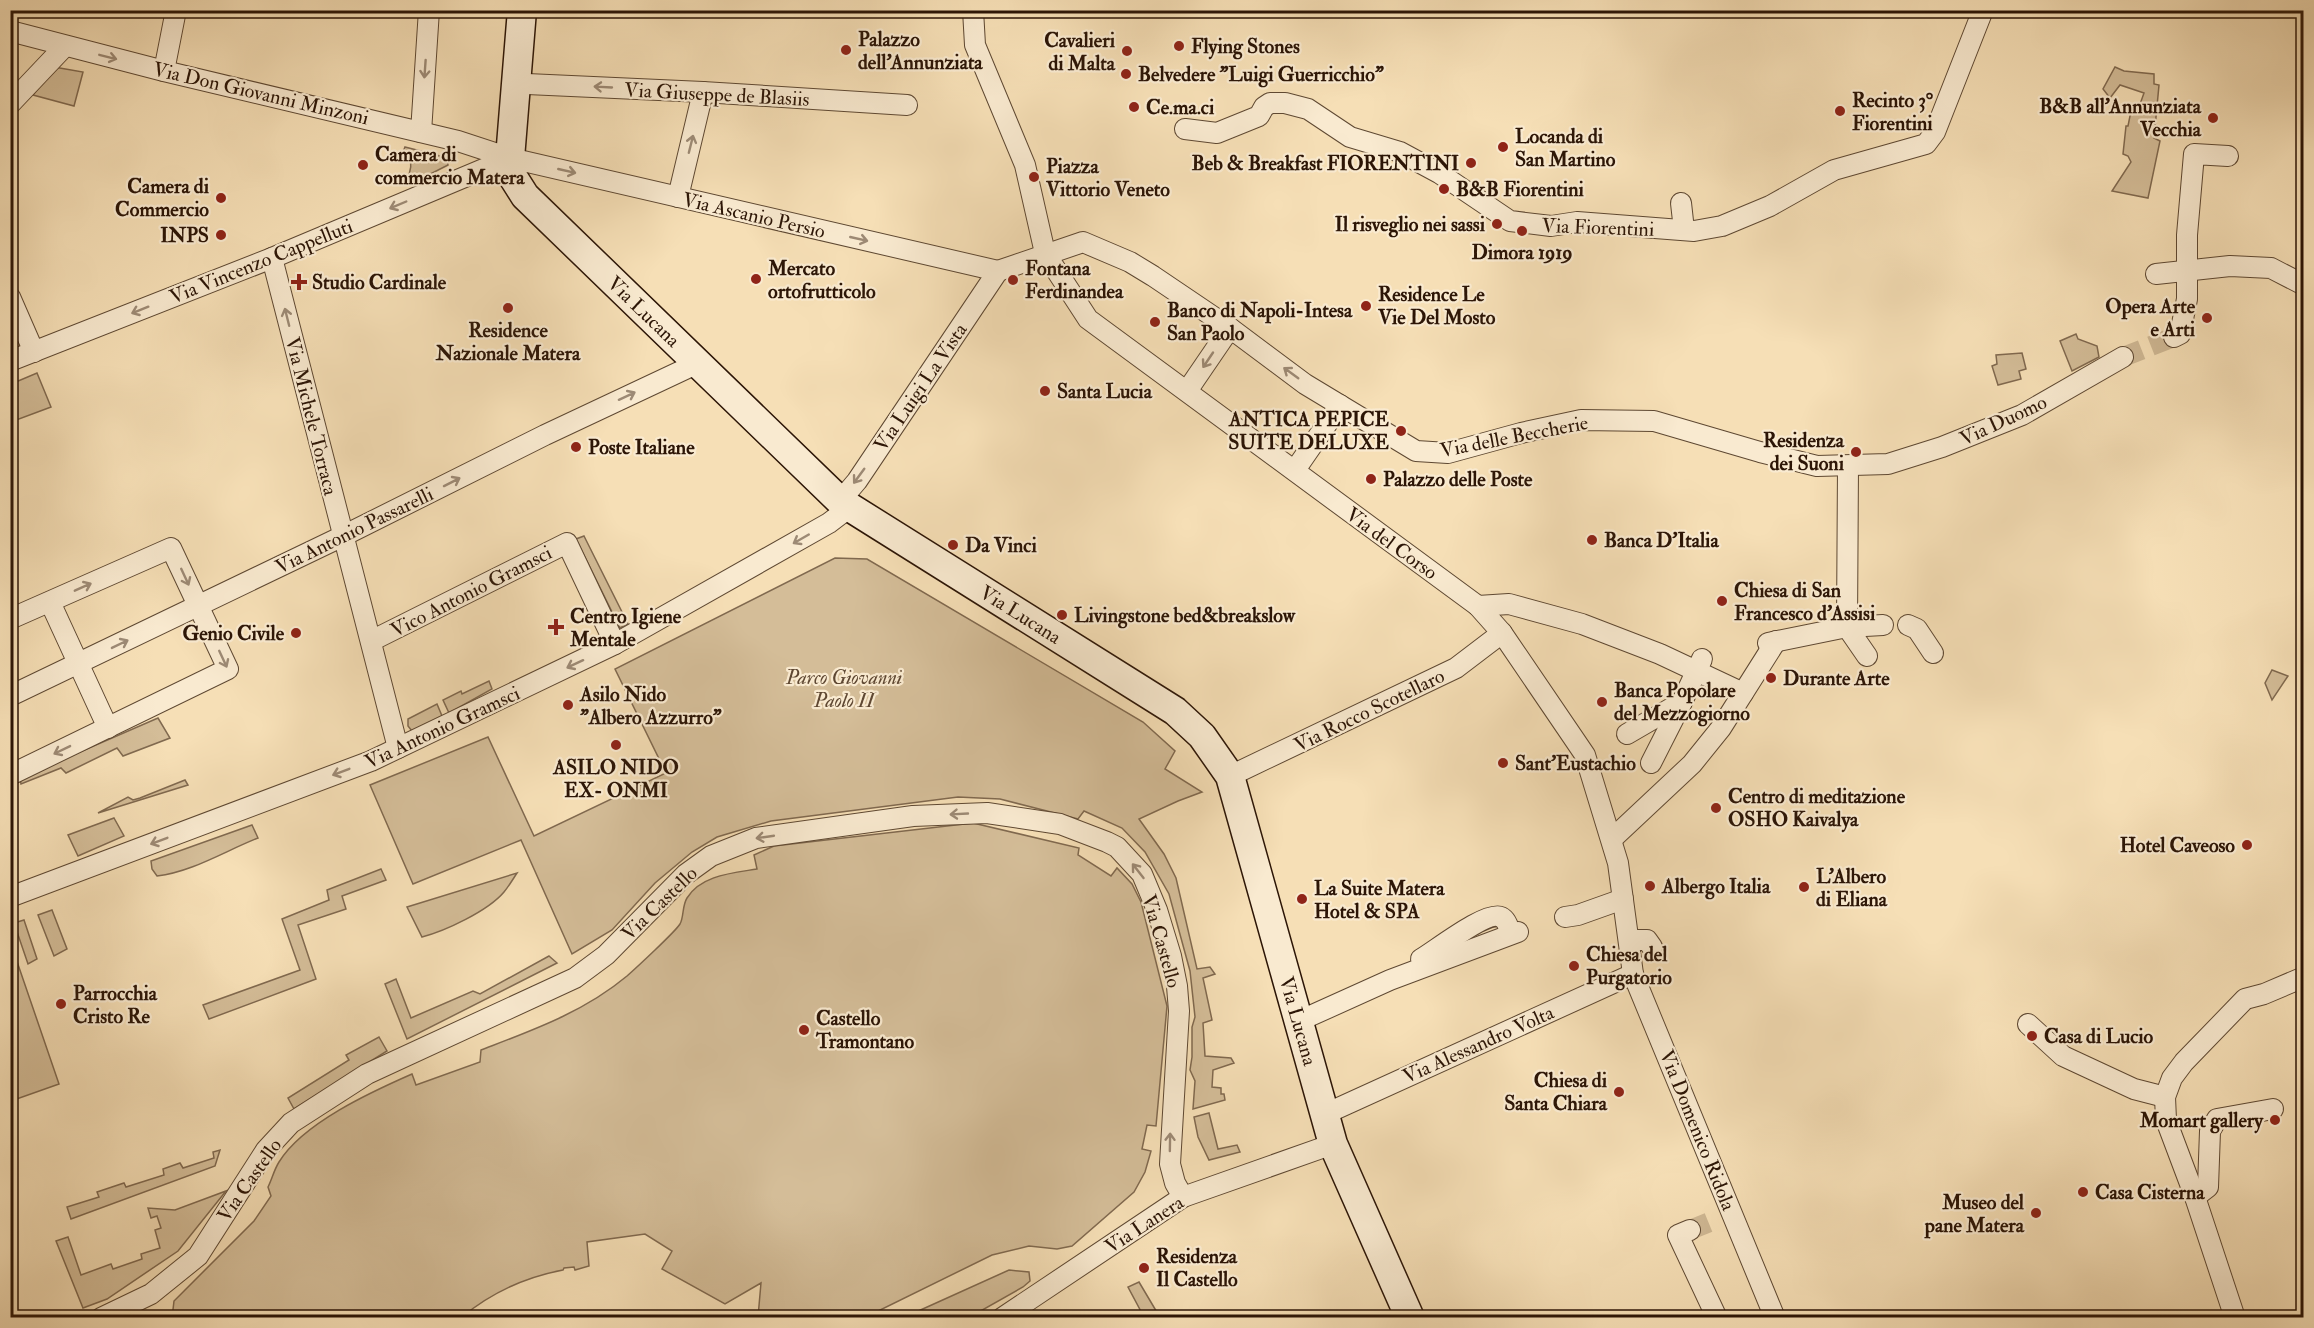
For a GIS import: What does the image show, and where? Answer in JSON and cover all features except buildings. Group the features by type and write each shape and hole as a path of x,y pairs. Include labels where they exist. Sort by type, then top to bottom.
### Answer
{"street":[{"path":"164,71 176,10"},
{"path":"421,132 429,10"},
{"name":"Via Lucana","path":"522,10 510,158 513,177 525,196 696,364 845,504 1175,711 1202,736 1230,776 1323,1115 1333,1144 1410,1317"},
{"path":"973,10 975,45 1025,165 1045,254 998,271"},
{"name":"Via Fiorentini","path":"1185,129 1217,133 1258,116 1270,103 1285,103 1308,109 1350,137 1400,152 1439,173 1510,221 1551,226 1577,222 1694,231 1722,226 1770,206 1834,170 1926,144 1935,132 1983,10"},
{"name":"Via Don Giovanni Minzoni","path":"10,31 164,71 458,141 510,158"},
{"path":"10,104 65,46"},
{"name":"Via Giuseppe de Blasiis","path":"527,84 907,105"},
{"path":"678,197 703,92"},
{"path":"2174,337 2180,334 2187,299 2187,235 2194,154 2228,156"},
{"name":"Via Ascanio Persio","path":"510,158 998,271"},
{"name":"Via Vincenzo Cappelluti","path":"10,361 272,258 510,158"},
{"path":"1681,203 1684,230"},
{"name":"Via delle Beccherie","path":"1045,254 1083,242 1130,262 1230,328 1305,384 1416,451 1448,453 1521,433 1581,420 1654,421 1817,466 1876,464"},
{"name":"Via del Corso","path":"1045,254 1088,319 1478,606 1502,633 1585,755 1612,839"},
{"name":"Via Michele Torraca","path":"272,258 398,748"},
{"path":"2156,274 2230,266 2271,268 2304,285"},
{"name":"Via Luigi La Vista","path":"845,504 856,481 998,271"},
{"path":"10,297 34,352"},
{"path":"1187,391 1230,328"},
{"name":"Via Duomo","path":"1876,464 1888,464 1942,447 2022,415 2123,357"},
{"name":"Via Antonio Passarelli","path":"10,696 343,536 545,435 696,364"},
{"path":"1294,470 1340,405"},
{"path":"1848,466 1847,627 1867,656"},
{"name":"Via Antonio Gramsci","path":"10,897 371,761 615,644 829,523 845,504"},
{"name":"Vico Antonio Gramsci","path":"371,641 567,543 615,644"},
{"path":"10,619 171,548 228,669 10,776"},
{"path":"50,602 108,728"},
{"path":"1478,606 1509,604 1582,624 1660,654 1700,666 1743,693"},
{"path":"1612,839 1692,764 1721,728 1772,642 1847,627 1883,625"},
{"path":"1912,627 1933,653"},
{"name":"Via Rocco Scotellaro","path":"1230,776 1456,668 1502,633"},
{"path":"1651,763 1700,666"},
{"path":"1627,734 1682,702"},
{"name":"Via Castello","path":"101,1317 151,1294 198,1256 266,1150 291,1123 367,1074 575,978 606,955 686,874 711,856 756,838 913,816 987,813 1060,824 1117,848 1142,874 1157,910 1171,956 1177,986 1179,1011 1170,1164 1175,1183 1183,1197"},
{"name":"Via Domenico Ridola","path":"1612,839 1618,863 1633,974 1697,1128 1725,1216 1775,1317"},
{"path":"1565,917 1578,915 1623,899"},
{"path":"1299,1021 1390,980 1514,933"},
{"path":"1629,940 1647,939 1652,947"},
{"name":"Via Alessandro Volta","path":"1323,1115 1633,974"},
{"path":"2235,1317 2166,1120 2165,1097 2172,1078 2184,1062 2245,999 2264,994 2304,977"},
{"path":"2028,1024 2063,1056 2134,1089 2165,1097"},
{"path":"1697,1128 1708,1109"},
{"path":"2194,1197 2208,1187 2210,1131 2217,1119 2273,1109"},
{"name":"Via Lanera","path":"1002,1317 1183,1197 1333,1144"},
{"path":"1690,1230 1678,1235 1717,1317"}],"green space":[{"path":"54,67 83,72 74,106 33,95"},
{"path":"2115,67 2124,71 2154,74 2154,84 2159,85 2154,138 2160,141 2148,198 2112,191 2131,162 2128,156 2123,154 2126,126 2128,126 2132,106 2139,107 2144,93 2120,85 2110,98 2103,89"},
{"path":"405,147 444,157 448,165 409,185 411,165 403,152"},
{"path":"2076,334 2078,339 2097,346 2099,357 2072,371 2060,341"},
{"path":"2022,353 2026,369 2019,371 2021,379 1998,385 1992,366 1997,364 1996,355"},
{"path":"37,373 51,407 11,422 11,384"},
{"path":"584,536 628,624 620,628 576,539"},
{"name":"Parco Giovanni Paolo II","path":"835,558 867,559 1143,722 1175,751 1165,769 1202,792 1139,819 1164,854 1176,878 1197,969 1210,967 1215,974 1203,978 1212,1020 1203,1023 1205,1056 1231,1058 1234,1063 1213,1070 1212,1087 1221,1088 1221,1094 1224,1094 1225,1100 1193,1109 1195,1081 1190,1070 1192,1027 1195,1017 1190,971 1169,894 1145,852 1122,828 1084,811 1078,819 1000,799 958,797 771,821 717,837 692,852 655,883 612,930 572,954 521,840 413,884 370,785 488,737 534,836 666,773 615,669"},
{"path":"2272,670 2288,676 2272,700 2265,683"},
{"path":"489,681 492,689 449,713 443,700"},
{"path":"437,704 442,716 412,731 408,726 408,719"},
{"path":"158,718 170,738 123,756 117,748 66,773 61,768 21,784 20,778"},
{"path":"185,780 188,785 98,813 128,797 133,800 140,798"},
{"path":"114,818 124,836 78,856 68,835"},
{"path":"973,823 1079,848 1078,855 1111,876 1117,868 1132,884 1141,902 1167,1006 1156,1126 1147,1125 1142,1149 1151,1151 1145,1172 1134,1192 1072,1246 1057,1249 1029,1246 992,1255 866,1317 758,1317 761,1283 725,1304 662,1269 672,1251 645,1234 587,1242 589,1266 575,1270 574,1267 564,1268 522,1282 497,1293 462,1317 172,1318 174,1301 254,1221 271,1196 268,1187 279,1162 304,1134 358,1099 412,1074 416,1085 480,1062 481,1050 557,1019 611,989 677,928 687,898 700,884 718,876 757,869 754,855 774,846"},
{"path":"252,825 258,838 170,874 157,876 152,869 151,861"},
{"path":"381,869 386,880 342,896 346,909 298,925 316,979 209,1019 203,1005 300,970 282,919 329,900 327,890"},
{"path":"517,873 504,892 488,906 454,925 422,937 407,907"},
{"path":"52,910 67,949 54,956 38,915"},
{"path":"24,920 37,959 28,964 14,923"},
{"path":"11,944 59,1084 10,1101"},
{"path":"549,956 557,963 407,1039 385,984 396,979 411,1018 473,991 480,994"},
{"path":"379,1037 387,1051 294,1109 288,1098 349,1060 346,1055"},
{"path":"1209,1113 1218,1149 1237,1145 1240,1152 1209,1160 1198,1137 1194,1117"},
{"path":"220,1150 215,1166 71,1219 67,1207 99,1197 97,1192 124,1183 126,1187 164,1175 163,1169 180,1163 183,1168 214,1158 213,1152"},
{"path":"226,1191 178,1251 107,1299 83,1308 56,1241 68,1237 81,1275 111,1264 113,1269 142,1259 141,1254 160,1248 155,1230 161,1228 157,1216 151,1218 148,1208 175,1210"},
{"path":"1009,1270 1029,1272 1030,1281 970,1317 905,1317"},
{"path":"1139,1282 1158,1314 1152,1317 1144,1317 1128,1287"}],"tunnel":[{"path":"2123,357 2174,337"},
{"path":"1690,1230 1717,1219"}],"place":[{"name":"Flying Stones","path":"1179,46"},
{"name":"Palazzo dell'Annunziata","path":"846,50"},
{"name":"Cavalieri di Malta","path":"1127,51"},
{"name":"Belvedere \"Luigi Guerricchio\"","path":"1126,74"},
{"name":"Ce.ma.ci","path":"1134,107"},
{"name":"Recinto 3° Fiorentini","path":"1840,111"},
{"name":"B&B all'Annunziata Vecchia","path":"2213,118"},
{"name":"Locanda di San Martino","path":"1503,147"},
{"name":"Beb & Breakfast FIORENTINI","path":"1471,163"},
{"name":"Camera di commercio Matera","path":"363,165"},
{"name":"Piazza Vittorio Veneto","path":"1034,177"},
{"name":"B&B Fiorentini","path":"1444,189"},
{"name":"Camera di Commercio","path":"221,198"},
{"name":"Il risveglio nei sassi","path":"1497,224"},
{"name":"Dimora 1919","path":"1522,231"},
{"name":"INPS","path":"221,235"},
{"name":"Mercato ortofrutticolo","path":"756,279"},
{"name":"Fontana Ferdinandea","path":"1013,280"},
{"name":"Studio Cardinale","path":"299,282"},
{"name":"Residence Le Vie Del Mosto","path":"1366,306"},
{"name":"Residence Nazionale Matera","path":"508,308"},
{"name":"Opera Arte e Arti","path":"2207,318"},
{"name":"Banco di Napoli-Intesa San Paolo","path":"1155,322"},
{"name":"Santa Lucia","path":"1045,391"},
{"name":"ANTICA PEPICE SUITE DELUXE","path":"1401,431"},
{"name":"Poste Italiane","path":"576,447"},
{"name":"Residenza dei Suoni","path":"1856,452"},
{"name":"Palazzo delle Poste","path":"1371,479"},
{"name":"Banca D'Italia","path":"1592,540"},
{"name":"Da Vinci","path":"953,545"},
{"name":"Chiesa di San Francesco d'Assisi","path":"1722,601"},
{"name":"Livingstone bed&breakslow","path":"1062,615"},
{"name":"Centro Igiene Mentale","path":"556,627"},
{"name":"Genio Civile","path":"296,633"},
{"name":"Durante Arte","path":"1771,678"},
{"name":"Banca Popolare del Mezzogiorno","path":"1602,702"},
{"name":"Asilo Nido \"Albero Azzurro\"","path":"568,705"},
{"name":"ASILO NIDO EX- ONMI","path":"616,745"},
{"name":"Sant'Eustachio","path":"1503,763"},
{"name":"Centro di meditazione OSHO Kaivalya","path":"1716,808"},
{"name":"Hotel Caveoso","path":"2247,845"},
{"name":"Albergo Italia","path":"1650,886"},
{"name":"L'Albero di Eliana","path":"1804,887"},
{"name":"La Suite Matera Hotel & SPA","path":"1302,899"},
{"name":"Chiesa del Purgatorio","path":"1574,966"},
{"name":"Parrocchia Cristo Re","path":"61,1004"},
{"name":"Castello Tramontano","path":"804,1030"},
{"name":"Casa di Lucio","path":"2032,1036"},
{"name":"Chiesa di Santa Chiara","path":"1619,1092"},
{"name":"Momart gallery","path":"2275,1120"},
{"name":"Casa Cisterna","path":"2083,1192"},
{"name":"Museo del pane Matera","path":"2036,1213"},
{"name":"Residenza Il Castello","path":"1144,1268"}]}
